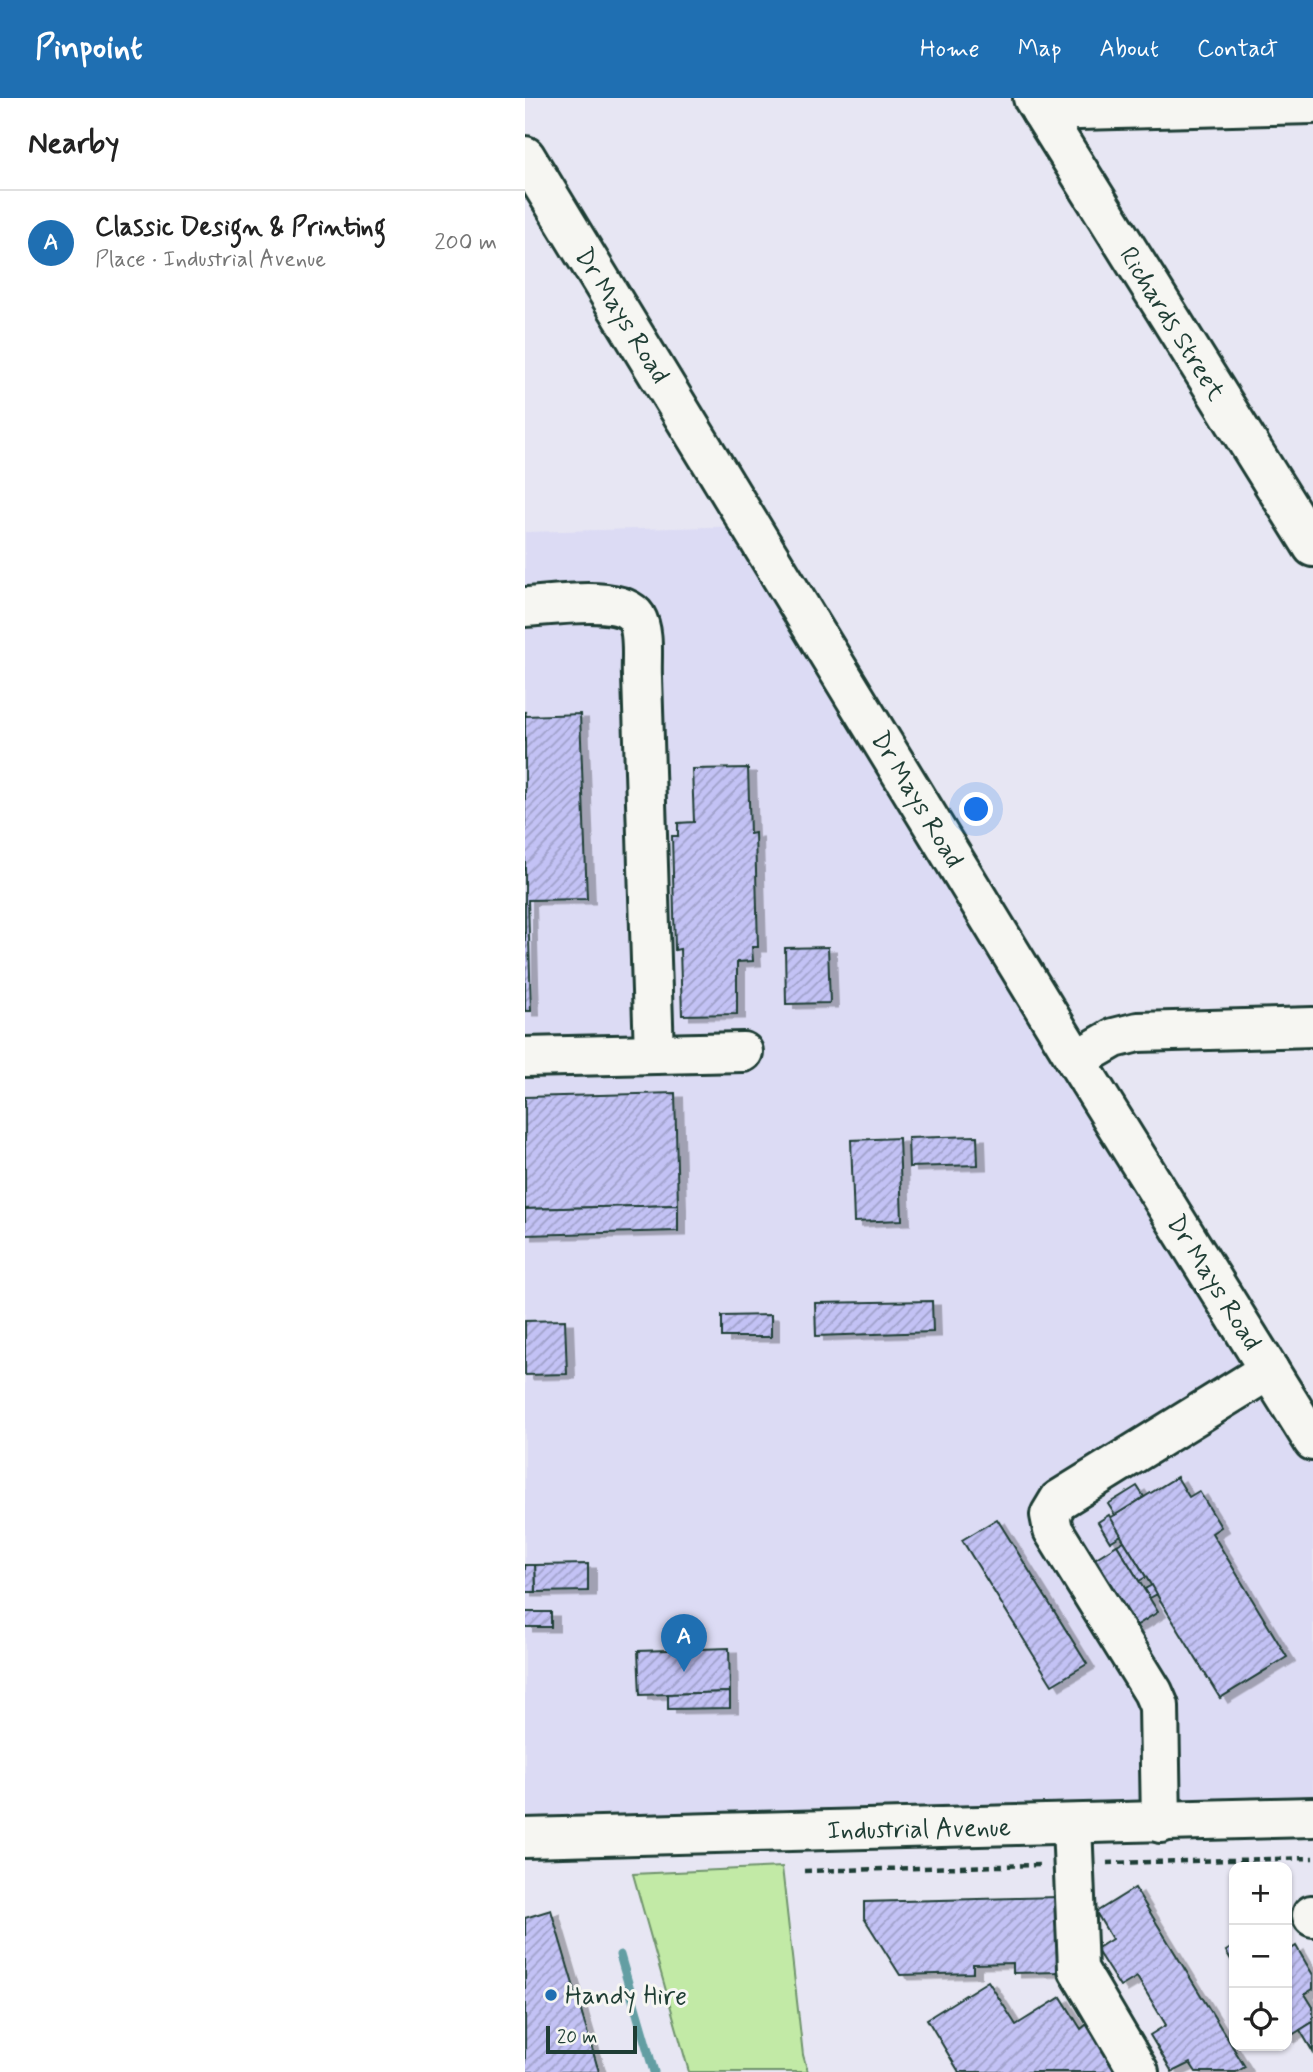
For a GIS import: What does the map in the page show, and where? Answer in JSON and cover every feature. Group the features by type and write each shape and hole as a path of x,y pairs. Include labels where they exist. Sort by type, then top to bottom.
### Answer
{"street":[{"path":"1037,105 1313,104"},
{"name":"Richards Street","path":"1037,105 1313,547"},
{"name":"Dr Mays Road","path":"529,172 1313,1441"},
{"path":"525,607 620,605 637,618 640,629 655,1054"},
{"path":"1076,1060 1114,1038 1138,1032 1313,1027"},
{"path":"525,1057 743,1052"},
{"path":"1161,1823 1159,1706 1053,1530 1050,1515 1059,1500 1269,1370"},
{"name":"Industrial Avenue","path":"525,1838 1313,1817"},
{"path":"1072,1825 1079,1969 1139,2072"}],"shaded area":[{"path":"749,526 1313,1448 1313,1819 525,1841 525,532"}],"green space":[{"path":"782,1867 803,2055 808,2072 689,2072 633,1874"}],"building":[{"path":"525,711 526,716 580,714 587,899 528,900 531,1011 525,1011"},
{"path":"748,768 750,834 755,833 758,947 752,947 753,961 737,962 737,1014 682,1015 680,949 675,950 672,836 678,836 678,823 694,822 692,769"},
{"path":"828,947 830,1003 786,1004 785,948"},
{"path":"675,1093 678,1205 525,1209 525,1097"},
{"path":"977,1136 978,1165 909,1167 908,1138"},
{"path":"899,1138 902,1220 854,1222 851,1140"},
{"path":"678,1205 678,1231 525,1235 525,1209"},
{"path":"932,1301 933,1332 816,1336 815,1303"},
{"path":"771,1315 771,1337 722,1337 722,1316"},
{"path":"565,1320 567,1374 525,1375 525,1321"},
{"path":"1177,1477 1189,1497 1199,1491 1221,1527 1212,1533 1287,1657 1220,1698 1110,1518"},
{"path":"1137,1486 1144,1497 1115,1515 1108,1504"},
{"path":"1109,1515 1121,1535 1110,1542 1098,1522"},
{"path":"997,1519 1087,1664 1052,1685 962,1540"},
{"path":"1124,1541 1146,1577 1139,1581 1117,1545"},
{"path":"1117,1545 1158,1612 1134,1627 1093,1560"},
{"path":"588,1564 588,1591 536,1592 535,1565"},
{"path":"525,1565 535,1565 536,1592 525,1592"},
{"path":"1152,1585 1157,1594 1150,1598 1145,1589"},
{"path":"525,1612 551,1612 551,1627 525,1627"},
{"path":"729,1648 730,1692 640,1695 638,1651"},
{"path":"730,1692 730,1708 668,1709 668,1694"},
{"path":"1135,1888 1229,2041 1229,2051 1235,2051 1245,2067 1236,2072 1196,2072 1190,2063 1172,2072 1150,2035 1166,2025 1137,1977 1120,1987 1096,1949 1112,1939 1096,1912"},
{"path":"1057,1897 1060,1972 1013,1973 1013,1963 973,1964 973,1973 900,1975 864,1918 864,1902"},
{"name":"Handy Hire","path":"551,1910 599,2072 525,2072 525,1918"},
{"path":"1296,1946 1313,1975 1313,1989 1305,1994 1313,2007 1313,2022 1292,2035 1292,1988 1292,1949"},
{"path":"988,1981 1016,2025 1061,1997 1081,2029 1087,2024 1117,2072 959,2072 927,2019"},
{"path":"1313,2022 1313,2052 1300,2030"}],"waterway":[{"path":"620,1955 654,2072"}],"place":[{"name":"Classic Design & Printing","path":"684,1672"},
{"name":"Handy Hire","path":"551,1995"}]}
